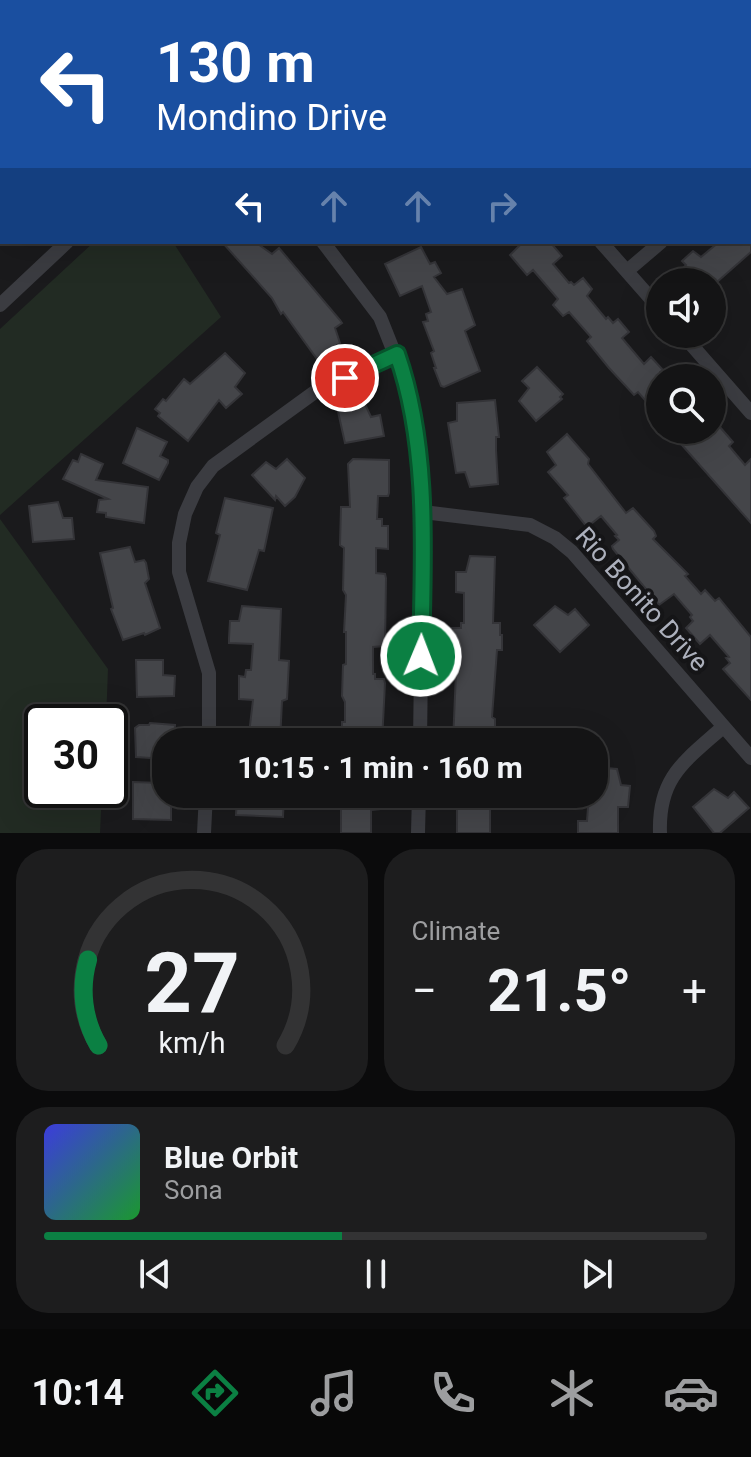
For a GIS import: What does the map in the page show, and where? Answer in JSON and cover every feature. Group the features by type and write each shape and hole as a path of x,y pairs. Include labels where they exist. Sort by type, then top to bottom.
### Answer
{"street":[{"path":"0,305 65,244"},
{"path":"325,244 380,317 409,390 423,512 420,728"},
{"path":"603,244 646,293"},
{"path":"627,271 659,244"},
{"path":"694,348 751,413"},
{"path":"209,728 209,673 179,572 179,543 185,514 197,487 213,466 319,389 397,354"},
{"name":"Rio Bonito Drive","path":"423,512 530,525 555,538 572,552 751,758"},
{"path":"660,833 664,790 680,765 723,727"},
{"path":"204,833 205,808"},
{"path":"418,833 419,808"}],"shaded area":[{"path":"92,244 174,244 221,317 0,515 0,329"},
{"path":"0,519 108,669 107,704 24,704 24,808 101,808 100,833 0,833"}],"building":[{"path":"224,244 258,244 272,254 279,248 342,323 335,328 340,343 317,359 272,298"},
{"path":"521,244 552,244 562,256 553,264 569,283 574,285 583,278 592,289 587,296 606,319 608,317 613,323 618,319 629,332 622,338 644,364 651,357 657,364 646,364 646,401 638,392 634,395 609,368 587,341 591,337 569,312 563,316 553,305 558,299 533,270 527,275 510,255"},
{"path":"717,244 751,244 751,252 726,274 726,268 683,268 686,265 682,261 693,251 701,257"},
{"path":"421,247 430,264 435,262 441,273 434,277 447,294 462,289 475,325 465,331 480,371 444,387 434,368 431,353 434,351 423,322 428,321 426,314 431,312 422,286 400,296 385,264"},
{"path":"225,353 245,373 235,387 242,394 226,408 219,400 188,441 158,416 160,413 155,409 184,379 190,384"},
{"path":"537,367 563,394 562,399 536,421 519,401 529,388 522,381"},
{"path":"495,400 499,437 496,437 498,484 470,487 465,472 456,473 448,423 457,421 457,403"},
{"path":"364,402 371,417 380,415 384,436 345,443 337,407"},
{"path":"137,428 167,442 160,456 168,463 159,480 123,463"},
{"path":"567,434 589,459 588,464 626,513 633,508 654,531 656,536 653,539 688,574 685,576 701,594 705,590 715,601 719,598 751,637 751,700 723,669 730,663 726,658 729,657 710,635 700,644 686,628 693,621 692,615 674,594 659,605 613,549 612,546 619,540 601,516 587,527 564,498 568,495 548,472 556,465 547,452"},
{"path":"726,434 733,442 729,446 745,465 751,459 751,523 681,444 726,444"},
{"path":"81,454 103,464 96,480 148,487 144,523 106,517 106,513 97,512 99,500 108,499 63,479 73,460 78,462"},
{"path":"287,459 305,478 295,497 285,506 276,496 275,500 252,475 266,462 276,469"},
{"path":"353,459 389,460 389,493 388,496 378,496 377,519 382,519 382,526 388,526 388,549 376,548 376,573 385,574 386,578 385,646 373,647 373,674 375,679 384,679 385,683 383,728 342,728 342,722 345,722 342,696 343,665 346,664 346,595 343,590 344,548 340,545 341,507 350,507 348,464"},
{"path":"225,498 273,508 264,551 259,550 247,590 208,581 220,535 216,533"},
{"path":"58,502 63,518 72,518 74,539 33,542 29,506"},
{"path":"130,547 135,562 144,560 146,563 149,579 145,583 160,628 123,640 111,609 100,553"},
{"path":"470,556 495,557 493,623 500,623 502,650 497,650 492,717 495,728 454,728 457,649 451,649 452,628 461,628 461,623 464,623 464,593 456,592 456,572 466,572"},
{"path":"242,606 281,609 279,660 289,661 287,699 282,701 281,728 250,728 253,700 239,699 239,676 245,677 246,670 251,670 253,644 229,643 230,621 239,621"},
{"path":"555,606 568,615 575,609 589,625 560,652 534,625"},
{"path":"136,660 163,660 163,675 175,676 174,696 137,697"},
{"path":"175,725 175,728 152,728 152,758 136,757 135,728"},
{"path":"608,768 617,769 621,785 630,786 628,807 618,807 618,833 578,833 578,821 587,821 588,808 608,808"},
{"path":"133,782 152,783 152,808 171,808 171,820 133,819"},
{"path":"714,789 728,798 734,792 749,808 720,833 714,833 693,807"},
{"path":"236,808 283,808 283,817 236,815"},
{"path":"341,808 380,808 371,810 371,833 341,833"},
{"path":"457,808 490,808 490,833 457,833"}],"route":[{"path":"345,378 397,354 409,390 423,512 421,656"}]}
